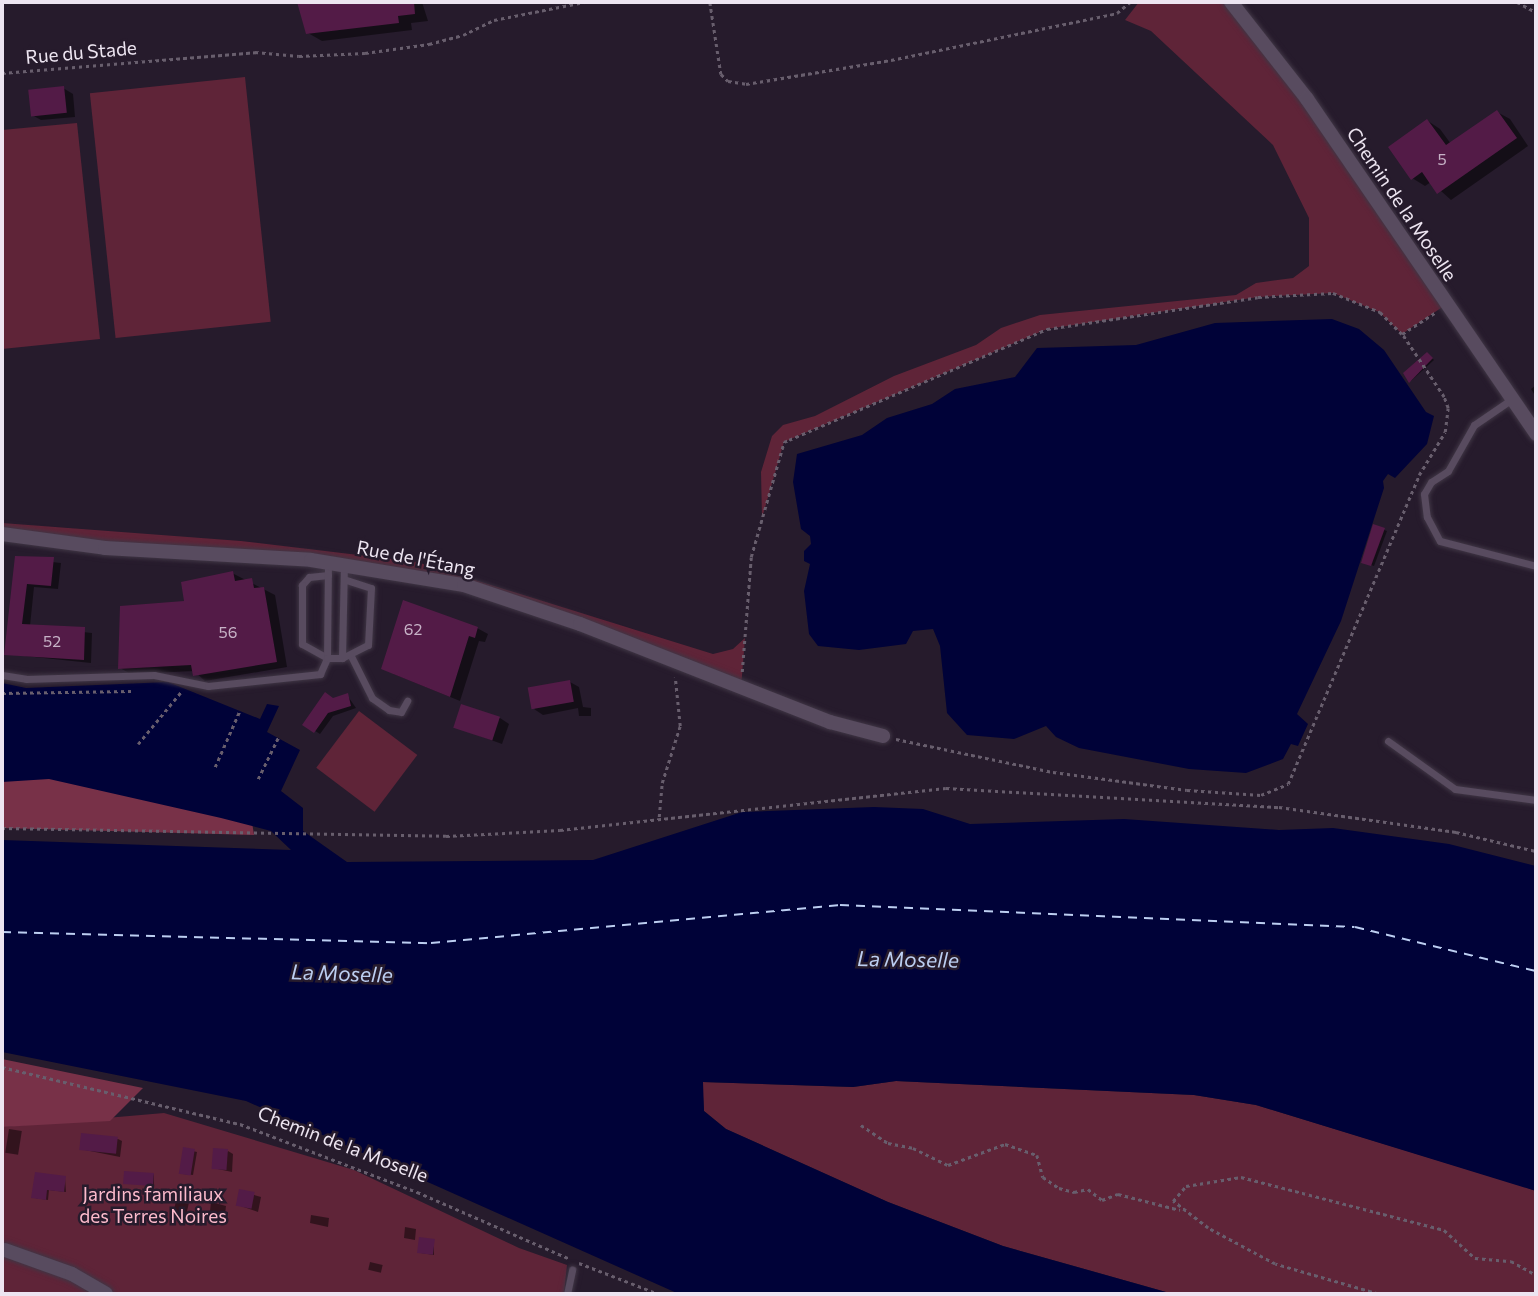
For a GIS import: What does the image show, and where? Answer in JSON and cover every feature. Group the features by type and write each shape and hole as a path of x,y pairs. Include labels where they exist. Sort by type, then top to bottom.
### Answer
{"street":[{"name":"Chemin de la Moselle","path":"1231,2 1307,99 1536,434"},
{"name":"Rue de l'Étang","path":"2,534 105,548 328,569 344,563 464,584 830,722 883,736"},
{"path":"5,1250 72,1274 106,1294"}],"lane":[{"path":"1513,399 1475,425 1448,471 1431,482 1424,494 1427,517 1440,541 1536,566"},
{"path":"342,658 344,563"},
{"path":"2,675 26,679 154,675 208,686 320,674 327,658 328,569 309,577 302,585 302,644 327,658 351,656 368,645 371,588 344,579"},
{"path":"351,656 372,698 389,710 401,712 407,701"},
{"path":"1388,741 1455,789 1536,800"},
{"path":"567,1294 572,1270"}],"path":[{"name":"Rue du Stade","path":"2,74 255,52 299,56 365,52 429,44 463,35 494,20 584,2"},
{"path":"710,2 721,74 727,81 746,84 891,60 1117,13 1130,2"},
{"path":"1517,2 1536,12"},
{"path":"741,688 751,557 784,442 1047,329 1258,297 1333,293 1380,312 1402,334 1444,397 1448,421 1437,450 1419,475 1288,784 1261,795 1187,790 1053,772 883,736"},
{"path":"1402,334 1447,304"},
{"path":"659,817 662,783 680,726 672,661"},
{"path":"138,744 185,687"},
{"path":"2,693 131,691"},
{"path":"215,767 240,710"},
{"path":"258,779 278,738"},
{"path":"2,828 335,836 560,830 659,817 956,788 1005,795 1279,807 1456,832 1536,851"},
{"name":"Chemin de la Moselle","path":"2,1066 240,1124 417,1192 527,1243 659,1294"},
{"path":"861,1125 888,1143 913,1148 948,1165 1005,1144 1037,1156 1043,1177 1059,1188 1074,1192 1088,1189 1102,1199 1118,1195 1180,1210 1275,1264 1378,1294"},
{"path":"1180,1210 1173,1201 1186,1186 1241,1177 1444,1230 1475,1258 1511,1261 1536,1275"}],"green space":[{"path":"1139,2 1231,2 1447,304 1402,334 1379,312 1333,293 1258,297 1047,329 784,442 762,518 761,472 772,436 783,425 815,416 894,376 976,345 1001,328 1040,315 1236,295 1256,283 1293,278 1309,266 1309,218 1273,145 1151,31 1125,20"},
{"path":"245,77 271,322 116,338 90,93"},
{"path":"77,123 100,339 2,349 2,130"},
{"path":"2,523 241,541 417,562 713,654 733,649 745,638 741,688 464,585 344,563 2,534"},
{"path":"359,711 417,755 375,812 316,768"},
{"path":"896,1081 1194,1095 1256,1105 1522,1186 1536,1191 1536,1294 1173,1294 1003,1246 888,1202 726,1129 704,1111 702,1082 853,1087"},
{"name":"Jardins familiaux des Terres Noires","path":"164,1113 354,1170 519,1248 567,1265 564,1294 2,1294 2,1127"}],"shaded area":[{"path":"2,748 252,822 254,835 2,828"},
{"path":"2,1059 143,1088 110,1121 2,1127"}],"water":[{"path":"1332,319 1359,329 1384,350 1426,412 1434,416 1427,444 1395,478 1388,474 1383,481 1384,488 1341,621 1297,714 1308,724 1298,746 1291,744 1283,759 1246,773 1189,769 1079,748 1056,737 1046,726 1014,739 967,735 947,713 940,646 933,629 913,631 906,644 859,650 818,646 809,634 804,591 810,564 804,561 804,551 811,544 810,536 801,529 793,482 797,454 862,435 887,418 932,404 955,389 1015,377 1037,348 1136,345 1215,323"},
{"name":"La Moselle","path":"168,682 260,719 267,704 279,706 267,732 300,750 281,791 303,808 303,831 347,862 593,860 742,812 874,807 923,809 970,824 1124,819 1279,830 1333,828 1449,844 1536,866 1536,1191 1256,1105 1194,1095 896,1081 853,1087 703,1082 704,1111 726,1129 888,1202 1003,1246 1173,1294 679,1294 246,1101 2,1052 2,840 291,850 271,831 221,818 49,779 2,782 2,683 26,688"}],"building":[{"path":"297,2 414,2 415,14 398,16 399,23 306,34"},
{"path":"64,86 67,113 31,117 28,90"},
{"path":"1497,110 1517,138 1437,194 1422,172 1411,180 1388,147 1427,119 1446,145"},
{"path":"1427,352 1433,358 1409,383 1403,373"},
{"path":"1373,524 1385,528 1371,566 1361,563"},
{"path":"15,556 54,557 51,586 27,584 22,624 85,627 84,660 4,655"},
{"path":"233,571 235,581 252,578 254,588 264,587 277,662 193,676 191,665 118,669 120,606 184,601 181,582"},
{"path":"403,600 478,627 475,638 469,636 450,697 381,669"},
{"path":"570,680 574,702 531,709 528,687"},
{"path":"325,692 333,698 348,693 351,706 328,713 314,733 302,725"},
{"path":"461,704 500,717 492,740 453,728"},
{"path":"81,1133 118,1137 116,1154 79,1150"},
{"path":"183,1147 195,1149 191,1176 179,1174"},
{"path":"213,1148 228,1149 226,1170 212,1169"},
{"path":"124,1171 154,1173 153,1186 123,1184"},
{"path":"35,1172 66,1176 64,1192 47,1190 46,1200 31,1198"},
{"path":"239,1189 255,1192 251,1209 236,1206"},
{"path":"419,1237 435,1239 433,1255 417,1253"}],"ferry route":[{"path":"2,932 431,943 840,905 1355,927 1536,971"}]}
